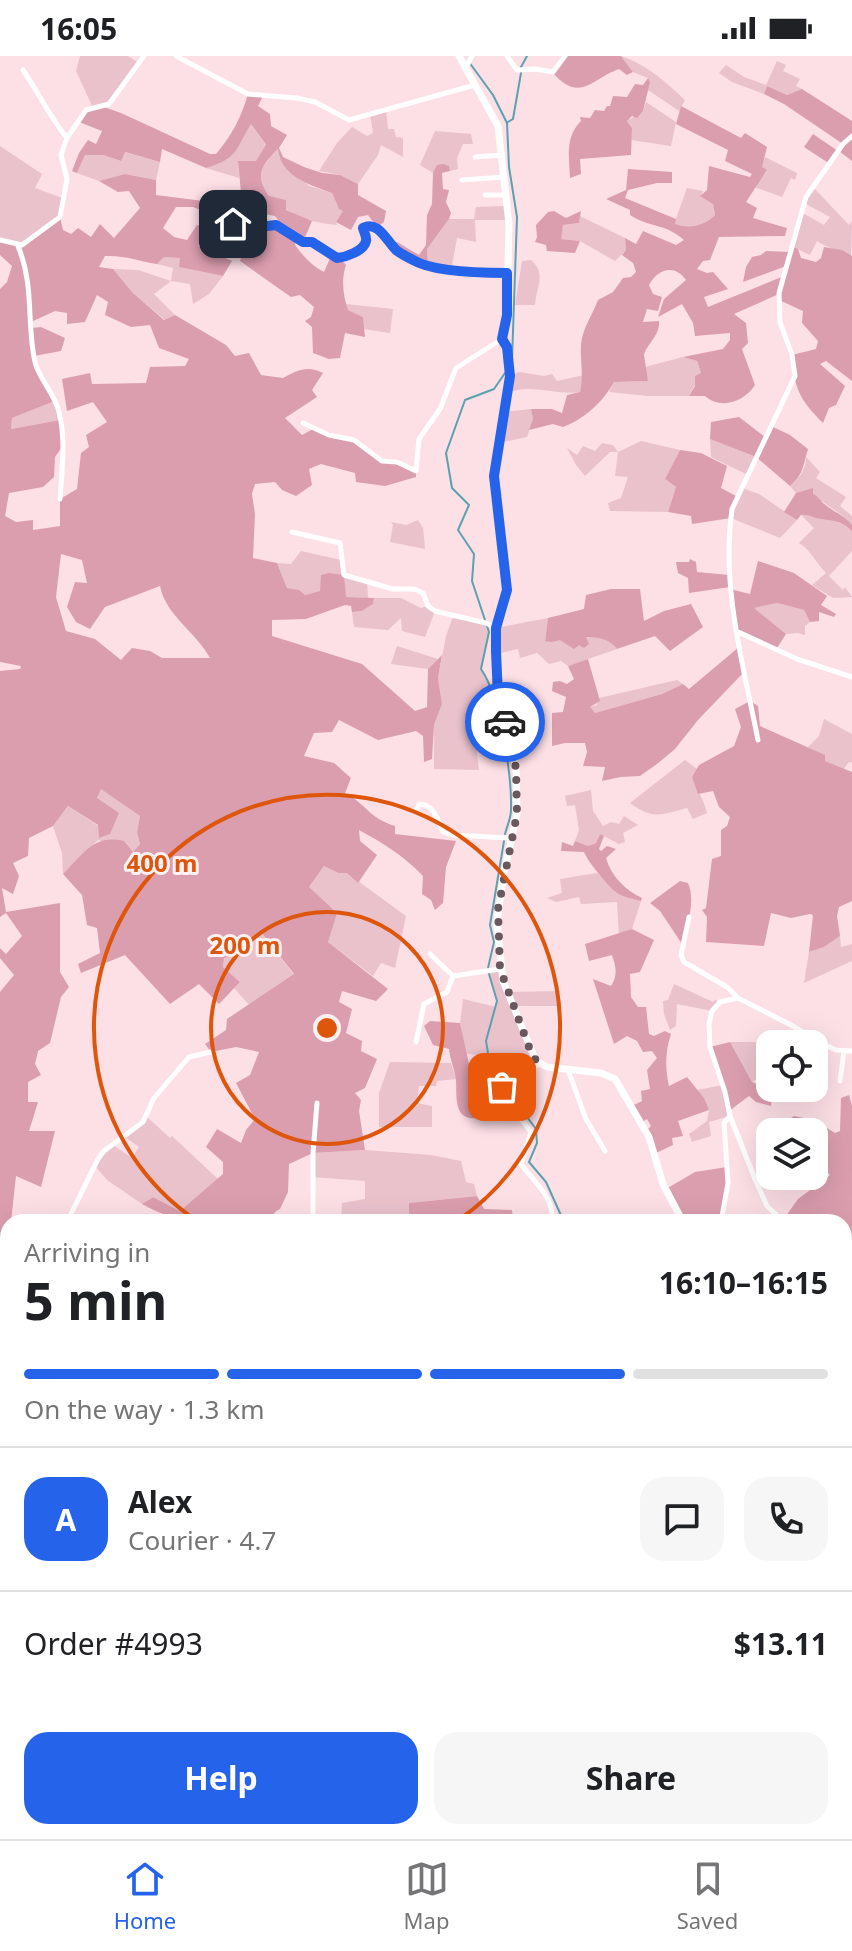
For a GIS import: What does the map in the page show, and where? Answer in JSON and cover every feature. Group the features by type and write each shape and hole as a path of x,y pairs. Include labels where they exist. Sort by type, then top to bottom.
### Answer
{"street":[{"path":"16,246 60,217 67,179 61,155 67,138 86,110 109,104 144,56"},
{"path":"176,56 248,94 315,102 349,120 475,85"},
{"path":"459,56 470,62 475,85 498,126 509,224 507,315 502,339 507,347 510,367 494,476 507,590 496,628 498,697 516,768 517,814 498,909 500,969 532,1055 539,1064 605,1074 618,1083 649,1137 663,1184 679,1214"},
{"path":"507,56 513,67 553,72 565,56"},
{"path":"23,70 33,90 44,100 67,138"},
{"path":"758,740 730,587 729,530 732,509 795,376 792,355 780,322 779,293 806,197 852,136"},
{"path":"475,157 503,155"},
{"path":"462,180 504,177"},
{"path":"485,195 506,195"},
{"path":"233,224 250,228 276,225 337,258 352,254 364,245 363,228 369,225 377,227 395,248 419,263 451,271 507,273"},
{"path":"0,240 16,246"},
{"path":"16,246 31,293 35,365 48,385 59,412 62,447 60,499"},
{"path":"303,423 329,435 354,440 382,461 397,462 416,471 419,439 440,409 456,368 502,339"},
{"path":"292,532 340,543 344,575 393,589 414,589 423,593 428,606 435,611 496,628"},
{"path":"736,631 797,659 852,677"},
{"path":"416,811 419,804 425,804 433,810 443,832 452,835 512,838"},
{"path":"689,917 681,955 684,962 727,987 738,998 823,1044 852,1051"},
{"path":"430,954 453,976"},
{"path":"453,976 500,969"},
{"path":"416,1042 424,1004 447,992 453,976"},
{"path":"738,998 716,1006 709,1024 710,1047 730,1116 767,1206 776,1214"},
{"path":"840,1081 844,1051"},
{"path":"71,1214 104,1151 143,1122 154,1098 189,1057 211,1052"},
{"path":"539,1064 506,1071 501,1081 503,1090 531,1132 521,1164 536,1180 552,1214"},
{"path":"568,1070 586,1119 605,1151"},
{"path":"313,1214 317,1103"},
{"path":"722,1214 728,1183 724,1123 730,1116"}],"shaded area":[{"path":"80,56 128,56 139,63 109,104 93,108 76,71"},
{"path":"565,56 621,56 633,72 627,75 619,69 578,88 570,86 552,72"},
{"path":"621,56 663,80 685,100 679,111 648,90 648,78 633,72"},
{"path":"777,61 786,65 783,71 800,79 796,86 802,89 787,95 767,86 764,94 732,82 719,73 726,65 744,77 766,85"},
{"path":"648,78 650,82 643,111 637,118 632,116 627,121 632,128 631,155 580,159 581,174 570,178 570,140 581,121 580,117 590,118 595,110 604,111 610,106 613,96 627,97 635,84 643,85"},
{"path":"767,86 787,95 802,89 852,121 852,161 839,151 830,164 804,147 813,134 838,151 843,144 764,94"},
{"path":"248,94 263,96 258,106 270,114 271,126 287,135 279,148 283,157 358,184 358,195 386,211 384,222 377,227 368,215 358,217 351,230 336,222 343,211 332,193 290,173 278,149 262,171 262,182 269,196 286,200 286,210 312,221 303,242 296,237 295,245 305,257 324,272 331,256 340,258 346,265 343,282 346,305 348,310 363,317 365,337 345,333 340,358 329,359 313,353 312,327 305,321 311,317 314,307 300,295 291,297 240,261 250,228 283,227 275,216 259,213 254,205 228,205 230,198 241,193 238,161 256,161 266,144 251,124 231,157 206,168 162,149 160,162 125,152 121,161 103,155 85,155 77,173 72,171 88,140 96,144 102,131 79,122 86,110 101,106 216,154 235,126"},
{"path":"646,102 676,122 671,146 631,140 632,128 627,121 643,111"},
{"path":"681,106 741,138 745,133 767,147 762,167 767,170 746,202 757,208 753,218 787,228 785,236 719,237 710,260 703,261 697,269 713,272 728,289 704,297 708,307 784,276 786,266 743,282 752,257 766,251 789,252 791,246 798,249 801,258 816,262 821,258 824,247 842,250 852,256 852,381 826,361 820,364 845,386 836,405 829,408 823,423 799,392 792,355 816,349 818,341 802,323 803,311 779,300 779,294 734,314 746,323 748,343 742,349 755,385 750,391 739,400 725,403 705,396 689,396 695,386 695,376 701,373 697,361 683,357 723,349 730,340 730,333 695,336 693,323 682,304 658,317 664,299 686,280 677,272 667,270 657,275 649,285 653,294 662,297 658,311 647,309 643,322 659,321 658,331 644,355 648,381 614,382 599,403 578,420 563,427 553,424 529,430 533,419 531,409 552,409 562,413 567,395 580,392 582,338 598,300 613,292 623,278 631,277 636,272 633,263 622,255 626,250 625,238 636,244 643,231 676,245 684,240 670,231 636,219 630,215 630,210 606,199 626,190 628,169 672,172 672,183 628,190 625,198 676,219 675,224 686,226 696,226 715,215 713,204 700,196 707,190 709,166 750,177 752,174 725,161 728,150 676,124"},
{"path":"386,110 388,129 394,129 396,137 403,138 403,157 381,145 378,155 358,184 340,175 319,171 337,143 352,127 367,136 373,133 370,114"},
{"path":"250,123 266,143 256,162 238,161 239,178 206,168 230,157"},
{"path":"435,131 471,134 473,144 463,144 457,158 458,169 450,171 449,166 433,173 420,165"},
{"path":"0,146 42,174 35,188 65,199 60,217 22,245 0,240"},
{"path":"279,148 279,157 309,186 332,193 343,211 337,225 296,215 270,197 260,181 260,173"},
{"path":"124,152 160,162 156,180 125,174 99,181 77,173 85,155 103,155 121,161"},
{"path":"765,157 797,173 795,180 791,178 782,197 754,187 767,171 761,167"},
{"path":"437,165 449,166 450,171 442,173 443,189 449,190 446,202 451,213 427,249 428,265 419,263 392,244 397,242 419,255 426,245 433,173"},
{"path":"125,174 156,180 156,195 219,203 213,215 193,207 176,207 163,228 174,237 187,240 197,225 207,228 198,246 232,261 223,276 179,267 180,258 164,257 157,264 105,256 99,267 113,269 133,293 164,320 175,315 226,345 235,356 249,353 261,375 283,378 307,369 323,373 312,390 317,397 285,418 302,435 315,428 354,440 382,461 397,462 416,471 416,477 385,486 356,482 355,473 321,464 309,469 312,485 296,496 282,490 275,482 255,484 252,494 255,514 253,558 277,563 287,588 299,590 305,595 320,591 321,575 329,573 344,575 346,597 374,598 373,604 362,611 352,612 351,606 345,605 306,619 272,620 272,636 362,664 415,711 427,707 428,669 442,655 438,678 442,704 434,725 432,759 424,762 423,736 416,731 378,740 339,720 332,732 314,733 304,756 334,763 351,778 345,793 379,819 395,826 395,834 456,841 446,867 443,903 435,910 431,900 422,894 423,876 393,850 359,830 360,841 377,855 358,883 347,873 338,873 324,866 309,887 337,913 328,942 388,989 376,1001 342,991 339,1002 352,1009 346,1033 362,1041 361,1051 377,1059 365,1088 355,1093 361,1100 359,1111 365,1150 313,1153 289,1164 288,1192 274,1214 164,1214 142,1204 153,1197 180,1211 223,1174 223,1162 206,1147 217,1129 241,1143 255,1119 236,1083 250,1075 259,1052 236,1047 211,1052 205,1044 226,1030 227,1019 294,974 261,932 237,953 224,958 223,967 240,982 219,1004 199,984 170,1004 125,955 81,973 78,964 100,953 97,928 87,925 82,895 63,874 90,847 104,840 124,841 133,852 140,844 137,832 140,816 101,789 97,798 119,813 110,834 99,838 98,825 68,806 53,826 29,838 28,856 13,863 19,876 13,894 2,888 6,912 60,903 60,972 69,987 61,997 50,1043 38,1051 35,1064 41,1075 28,1082 28,1102 38,1102 29,1131 55,1131 41,1187 16,1176 12,1214 0,1214 0,992 14,975 0,958 0,948 6,954 22,936 6,913 0,917 0,671 20,669 21,666 0,662 0,289 7,282 12,266 0,255 0,240 18,246 60,217 63,230 71,234 78,228 91,237 100,224 114,238 140,208 129,191 118,192 99,181","holes":["97,295 108,302 105,315 131,327 150,325 159,348 189,359 185,366 150,367 146,383 92,384 90,373 62,379 67,411 93,402 107,422 86,435 89,447 81,453 77,489 60,499 60,526 33,530 33,520 16,522 5,516 9,493 43,487 54,477 55,457 62,447 60,420 11,429 12,418 55,401 35,365 34,356 61,351 65,338 41,327 32,328 31,322 55,311 67,313 67,324 85,322","61,554 82,560 87,583 75,582 67,607 76,622 90,629 105,607 160,586 168,606 210,658 162,658 150,651 132,648 121,660 95,639 66,631 56,597"]},
{"path":"813,187 849,225 852,221 851,257 817,241 810,255 791,246 801,212 824,225 830,217 804,203"},
{"path":"687,188 703,191 701,196 713,204 715,215 696,226 674,224"},
{"path":"507,206 508,220 475,220 476,242 457,238 451,271 428,265 427,249 449,219 474,219 476,207"},
{"path":"554,211 566,218 581,211 579,223 563,225 561,239 580,241 575,253 547,251 546,245 535,242 536,225 548,212"},
{"path":"580,216 625,238 626,250 615,261 580,241 560,239 563,225 579,223"},
{"path":"164,257 181,258 180,267 223,276 209,294 193,304 190,284 171,281 173,268 157,264"},
{"path":"531,260 540,276 535,305 515,305 522,261"},
{"path":"113,269 138,270 171,281 154,294 175,315 165,320 133,293"},
{"path":"346,304 393,309 390,333 364,329 363,317 348,310"},
{"path":"683,357 697,361 701,373 689,396 609,392 614,382 648,381 645,367"},
{"path":"519,372 544,376 552,374 557,381 584,375 580,392 523,389 507,394 510,376"},
{"path":"55,401 60,420 11,429 12,418"},
{"path":"531,409 533,419 527,437 498,443 504,412"},
{"path":"739,417 765,437 771,426 808,449 801,473 790,486 756,457 710,439 711,422"},
{"path":"710,439 756,457 748,475 711,457"},
{"path":"641,441 680,450 665,479 676,487 668,512 610,511 608,503 621,498 628,477 615,476 618,452"},
{"path":"602,443 613,445 618,452 610,452 585,476 567,448 577,455 583,446 595,451"},
{"path":"680,450 701,453 727,466 721,488 738,497 731,518 692,524 691,516 668,512 676,487 665,479"},
{"path":"806,457 820,472 816,478 846,497 840,506 852,516 852,525 813,494 813,489 796,493 790,486 802,473"},
{"path":"742,488 759,494 797,520 780,538 731,518"},
{"path":"813,488 813,494 852,525 852,531 838,522 804,515 797,520 784,512 796,493"},
{"path":"809,514 841,524 852,531 852,551 829,576 843,590 845,587 852,597 833,598 812,585 826,573 799,543 814,528 801,515"},
{"path":"418,520 423,528 425,549 390,542 391,522 406,525"},
{"path":"301,551 341,560 344,575 367,580 368,598 346,597 338,576 329,573 321,591 305,595 287,588 277,563 291,564"},
{"path":"690,559 696,562 697,572 729,575 730,587 689,593 688,578 678,573 676,562 689,562"},
{"path":"758,561 794,573 827,596 821,605 836,614 834,617 819,612 819,621 810,622 804,610 777,603 754,608 786,634 777,648 736,631 730,589 750,594"},
{"path":"611,589 640,589 644,621 664,611 691,604 703,627 670,651 655,636 617,649 595,637 586,637 589,644 574,649 560,640 545,641 548,618 584,609 586,595"},
{"path":"374,598 401,598 435,611 425,637 402,631 401,618 388,630 354,627 352,612 362,611 373,604"},
{"path":"777,603 804,610 810,622 805,626 805,635 786,634 753,608"},
{"path":"458,616 486,623 489,632 481,669 490,682 502,732 475,739 479,770 434,769 434,725 442,704 438,678 446,636 452,619"},
{"path":"548,618 545,640 593,637 617,649 568,666 561,661 549,664 537,653 520,658 518,649 496,654 496,628"},
{"path":"397,646 438,659 428,669 391,664"},
{"path":"739,647 744,672 675,749 640,776 602,781 605,767 583,766 587,752 585,743 552,746 552,713 563,712 566,697 552,691 553,682 567,684 574,679 568,666 588,659 600,701 590,707 595,713 662,694 683,684 689,689"},
{"path":"677,680 683,684 662,694 595,713 589,707 597,705 599,698"},
{"path":"750,701 758,706 760,726 825,755 825,761 852,772 852,901 839,907 840,936 824,947 809,952 813,915 810,914 791,918 771,913 764,946 706,942 707,917 702,910 706,908 712,859 721,856 721,830 727,826 730,817 719,807 713,791 698,794 692,777 699,765 734,746 741,727 735,709"},
{"path":"824,719 852,734 852,762 844,769 825,761 808,747 819,736"},
{"path":"685,760 697,769 692,777 707,813 693,819 687,808 651,814 630,803"},
{"path":"101,788 140,816 137,832 140,844 133,852 98,840 63,874 62,853 53,826 68,806 110,834 97,798"},
{"path":"591,790 593,811 603,826 611,822 619,824 624,816 638,825 623,833 625,842 619,844 600,834 596,843 588,846 575,841 579,830 575,805 567,806 565,796"},
{"path":"600,834 604,836 601,851 607,846 616,849 606,858 611,871 624,887 642,898 641,901 616,892 598,874 584,852 561,851 562,842 573,846 575,841 588,846 596,843"},
{"path":"324,866 338,873 347,873 406,916 395,968 381,963 373,976 328,942 309,887"},
{"path":"597,873 622,893 641,901 632,929 619,935 617,902 581,904 579,897 556,902 547,898 562,893 560,879"},
{"path":"680,881 688,883 691,898 682,944 660,911 650,903"},
{"path":"632,929 654,940 640,972 630,974 631,997 638,1007 646,1007 649,1034 654,1036 665,1031 671,1034 666,1060 669,1086 687,1077 704,1098 709,1110 678,1121 683,1136 672,1138 673,1145 654,1154 645,1132 651,1126 647,1119 639,1124 630,1107 642,1101 641,1091 650,1089 647,1070 657,1058 652,1051 643,1052 637,1041 627,1036 614,1044 593,979 611,986 615,975 612,955 589,961 585,944"},
{"path":"261,932 294,975 250,1006 234,988 240,982 223,967 224,957 237,953"},
{"path":"840,936 841,947 852,944 852,961 804,983 809,952 824,947"},
{"path":"500,969 508,992 560,991 559,1006 514,1006 539,1064 502,1075 490,1075 490,1056 466,1054 460,1023 463,999 496,1007 497,1000 488,971"},
{"path":"674,984 713,1002 720,1002 712,1011 677,1004 676,1026 670,1030 663,1001 668,1000"},
{"path":"430,1021 460,1023 469,1064 487,1101 477,1118 469,1118 460,1112 449,1049 433,1045 424,1026"},
{"path":"730,1042 756,1043 756,1079 752,1082"},
{"path":"730,1042 752,1082 756,1084 756,1102 749,1096 729,1111 710,1047"},
{"path":"390,1062 451,1063 456,1079 437,1081 436,1086 419,1086 417,1103 432,1106 432,1127 379,1127 379,1093"},
{"path":"723,1085 730,1116 709,1122 711,1136 692,1142 689,1134 707,1121 709,1110 697,1090"},
{"path":"849,1095 852,1106 852,1214 787,1214 798,1199 810,1190 828,1190 828,1129 835,1133 840,1131 841,1098"},
{"path":"146,1116 218,1179 180,1211 153,1197 142,1204 107,1180 95,1166 113,1145 132,1158 139,1147 125,1137"},
{"path":"365,1150 431,1155 461,1161 466,1182 474,1184 477,1196 409,1203 409,1214 341,1214 342,1203 365,1199 365,1181 312,1177 313,1153"},
{"path":"727,1167 728,1183 722,1214 679,1214 666,1189 695,1172"},
{"path":"477,1196 484,1209 512,1210 512,1214 409,1214 409,1203"}],"waterway":[{"path":"521,67 527,56"},
{"path":"469,62 493,95 507,123 509,167 517,217 512,360"},
{"path":"508,122 513,119 521,73"},
{"path":"505,373 494,389 465,400 446,453 452,488 469,505 458,530 474,554 472,581 489,632 481,669 494,698 507,758 511,810 505,834"},
{"path":"488,968 494,942 490,925 504,841"},
{"path":"489,974 497,1001 486,1041 493,1083 501,1086"},
{"path":"506,1089 536,1129 537,1143 529,1162 546,1182 560,1214"}],"way so far":[{"path":"502,1087 501,1078 505,1072 539,1064 532,1055 500,969 498,909 517,814 516,768 505,722"}],"route":[{"path":"233,224 250,228 276,225 337,258 352,254 364,245 363,228 369,225 377,227 395,248 419,263 451,271 507,273 507,315 502,339 507,347 510,376 494,476 507,590 496,628 498,697 505,722"}]}
